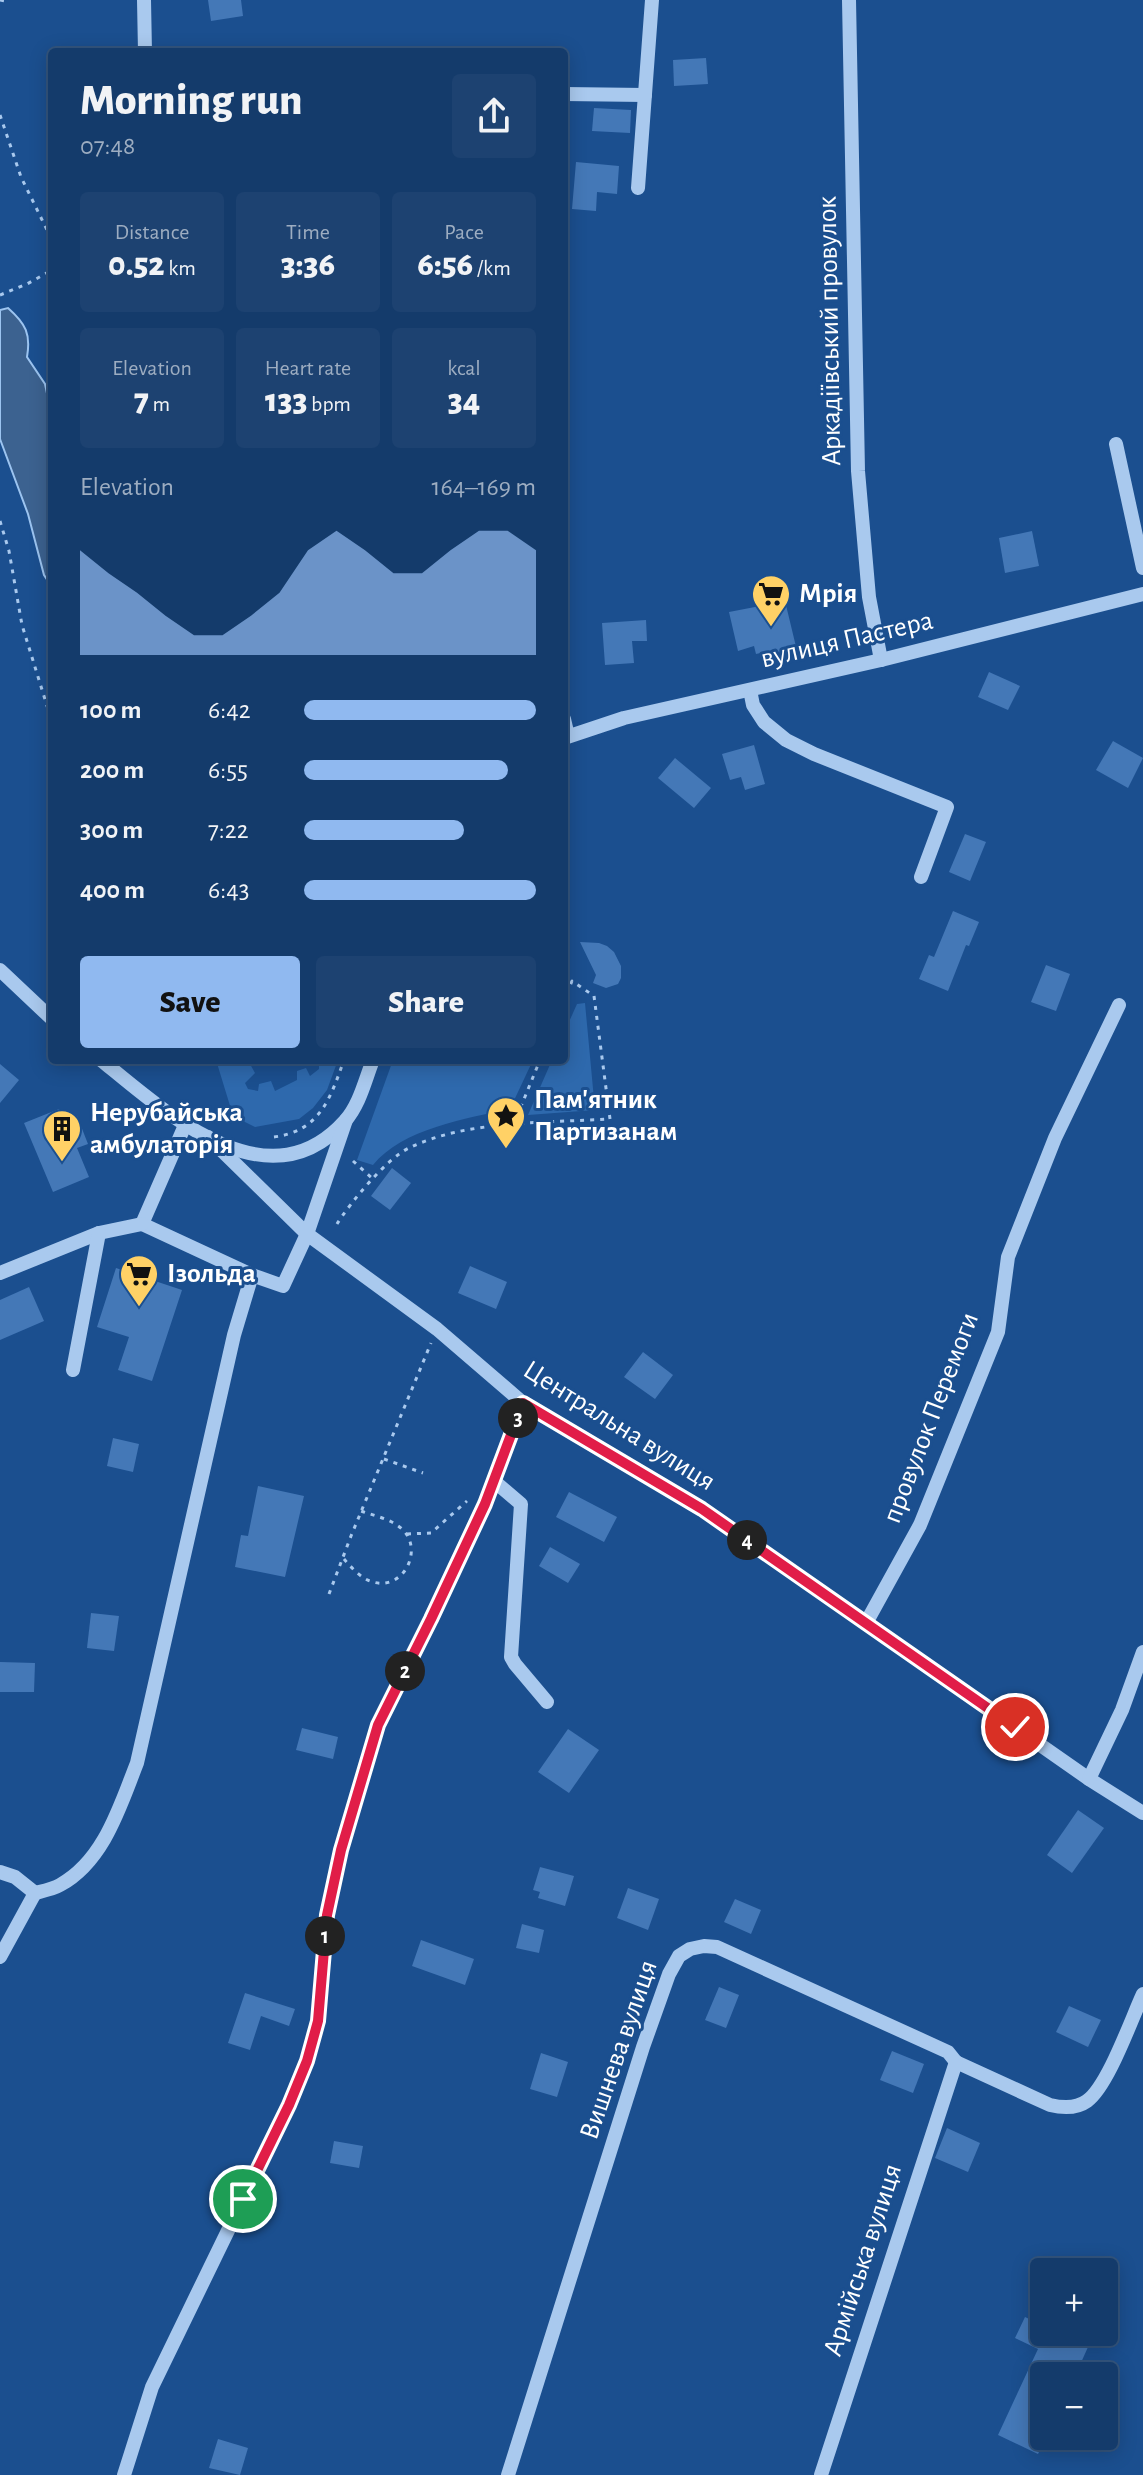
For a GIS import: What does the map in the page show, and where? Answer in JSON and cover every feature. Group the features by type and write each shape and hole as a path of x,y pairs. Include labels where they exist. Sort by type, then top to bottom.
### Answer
{"street":[{"path":"144,0 145,48"},
{"path":"638,188 652,0"},
{"name":"Аркадіївський провулок","path":"849,0 858,471 869,597 881,660"},
{"path":"568,94 645,95"},
{"path":"1116,444 1143,568"},
{"name":"вулиця Пастера","path":"568,736 624,718 881,660 1143,594"},
{"path":"750,690 753,705 764,722 786,740 947,807 921,877"},
{"path":"0,970 48,1015"},
{"name":"провулок Перемоги","path":"866,1623 920,1525 998,1332 1008,1257 1055,1138 1119,1005"},
{"path":"106,1064 159,1105 208,1137 248,1154 271,1157 295,1154 313,1147 346,1120"},
{"path":"0,1273 99,1233 142,1224 252,1275 283,1286 307,1234 346,1120 357,1103 372,1064"},
{"path":"142,1224 186,1123"},
{"name":"Центральна вулиця","path":"208,1137 307,1234 437,1329 523,1403 702,1509 1089,1779 1143,1813"},
{"path":"73,1370 99,1233"},
{"path":"0,1957 35,1893 60,1885 86,1865 113,1824 137,1763 234,1335 252,1275"},
{"path":"124,2475 152,2387 289,2105 307,2061 318,2021 327,1915 378,1725 494,1481 523,1403"},
{"path":"494,1481 521,1504 511,1657 547,1702"},
{"path":"1089,1779 1122,1710 1143,1652"},
{"path":"0,1872 15,1877 35,1893"},
{"name":"Вишнева вулиця","path":"508,2475 643,2047 669,1974 679,1956 690,1949 717,1947 948,2052 956,2062 1050,2105 1064,2108 1087,2101 1106,2075 1143,1994"},
{"name":"Армійська вулиця","path":"821,2475 956,2062"}],"path":[{"path":"0,0 6,1"},
{"path":"0,115 21,177 48,232"},
{"path":"0,295 48,272"},
{"path":"0,521 9,551 22,625 48,709"},
{"path":"337,1224 373,1179 407,1148 453,1131 610,1119 594,996 572,981 568,990"},
{"path":"275,1137 289,1135 314,1122 326,1105 342,1064"},
{"path":"513,1126 538,1064"},
{"path":"353,1161 373,1179"},
{"path":"329,1594 437,1329"},
{"path":"384,1459 423,1473"},
{"path":"407,1534 431,1533 474,1494"},
{"path":"343,1557 359,1575 373,1582 394,1580 409,1565 412,1555 407,1534 390,1521 361,1511"}],"shaded area":[{"path":"8,308 26,330 27,357 45,384 48,398 48,581 28,514 0,439 0,310"},
{"path":"585,1003 595,1110 528,1115 550,1064 568,1064 568,1024 577,1004"},
{"path":"217,1064 250,1064 255,1073 245,1083 248,1089 258,1091 259,1084 271,1081 275,1091 297,1080 297,1071 306,1068 310,1076 319,1069 319,1064 337,1064 327,1090 313,1108 299,1119 255,1127 239,1119 231,1109"},
{"path":"392,1064 531,1064 510,1109 455,1121 418,1134 385,1153 373,1165 357,1160"}],"building":[{"path":"208,0 241,0 243,16 211,21"},
{"path":"706,58 708,84 674,86 673,60"},
{"path":"594,108 631,110 630,133 592,131"},
{"path":"576,162 619,166 617,194 597,192 596,211 572,209"},
{"path":"1032,531 1039,566 1005,573 999,538"},
{"name":"Мрія","path":"785,601 798,655 776,660 774,650 756,654 754,646 738,651 729,612"},
{"path":"646,620 647,641 632,641 634,663 605,665 602,623"},
{"path":"989,672 1020,686 1008,710 978,697"},
{"path":"1113,741 1143,758 1128,788 1096,770"},
{"path":"754,745 765,784 745,790 741,777 730,780 722,754"},
{"path":"675,758 711,788 694,808 658,778"},
{"path":"965,834 986,842 970,881 949,872"},
{"path":"953,911 979,922 969,946 966,945 948,991 919,979 929,955 934,957"},
{"path":"580,942 599,943 614,952 621,966 618,984 606,988 593,983 596,975"},
{"path":"1046,965 1070,974 1056,1011 1031,1002"},
{"path":"0,1064 19,1080 0,1103"},
{"name":"Нерубайська амбулаторія","path":"59,1109 64,1121 77,1116 88,1144 77,1148 89,1177 53,1192 24,1123"},
{"path":"392,1168 411,1183 390,1210 371,1196"},
{"path":"470,1266 507,1282 496,1309 458,1293"},
{"name":"Ізольда","path":"116,1268 182,1290 152,1381 118,1370 129,1337 97,1327"},
{"path":"29,1287 44,1321 0,1340 0,1300"},
{"path":"643,1352 673,1375 655,1399 624,1377"},
{"path":"113,1438 139,1444 133,1472 107,1466"},
{"path":"258,1486 304,1496 285,1577 235,1567 241,1535 248,1536"},
{"path":"569,1492 617,1517 604,1542 556,1517"},
{"path":"550,1547 580,1564 568,1583 539,1566"},
{"path":"91,1613 119,1616 114,1651 87,1648"},
{"path":"0,1662 35,1663 34,1692 0,1692"},
{"path":"302,1728 338,1737 333,1759 296,1750"},
{"path":"568,1729 599,1750 569,1793 538,1772"},
{"path":"1078,1810 1104,1828 1072,1873 1047,1855"},
{"path":"540,1867 574,1876 565,1906 538,1898 540,1892 533,1890"},
{"path":"628,1888 659,1899 648,1930 617,1918"},
{"path":"735,1899 761,1910 751,1934 724,1922"},
{"path":"522,1924 544,1930 539,1953 516,1948"},
{"path":"421,1940 474,1959 465,1985 412,1966"},
{"path":"719,1987 739,1995 726,2028 705,2020"},
{"path":"245,1993 295,2009 289,2026 261,2016 250,2050 228,2043"},
{"path":"1069,2006 1101,2020 1088,2047 1056,2032"},
{"path":"892,2051 924,2064 913,2093 880,2080"},
{"path":"541,2053 568,2062 557,2097 530,2089"},
{"path":"947,2128 980,2143 968,2172 935,2158"},
{"path":"334,2141 363,2146 359,2168 330,2163"},
{"path":"1025,2317 1030,2319 1030,2345 1015,2338"},
{"path":"1032,2346 1088,2347 1081,2362 1032,2362 1038,2349"},
{"path":"1030,2366 1030,2450 1040,2450 1038,2454 998,2435"},
{"path":"218,2439 248,2448 240,2475 209,2468"}],"place":[{"name":"Мрія","path":"771,628"},
{"name":"Пам'ятник Партизанам","path":"506,1150"},
{"name":"Нерубайська амбулаторія","path":"62,1163"},
{"name":"Ізольда","path":"139,1308"}],"route":[{"path":"243,2199 307,2061 318,2021 327,1915 341,1850 378,1725 485,1504 523,1403 702,1509 1015,1727"}]}
